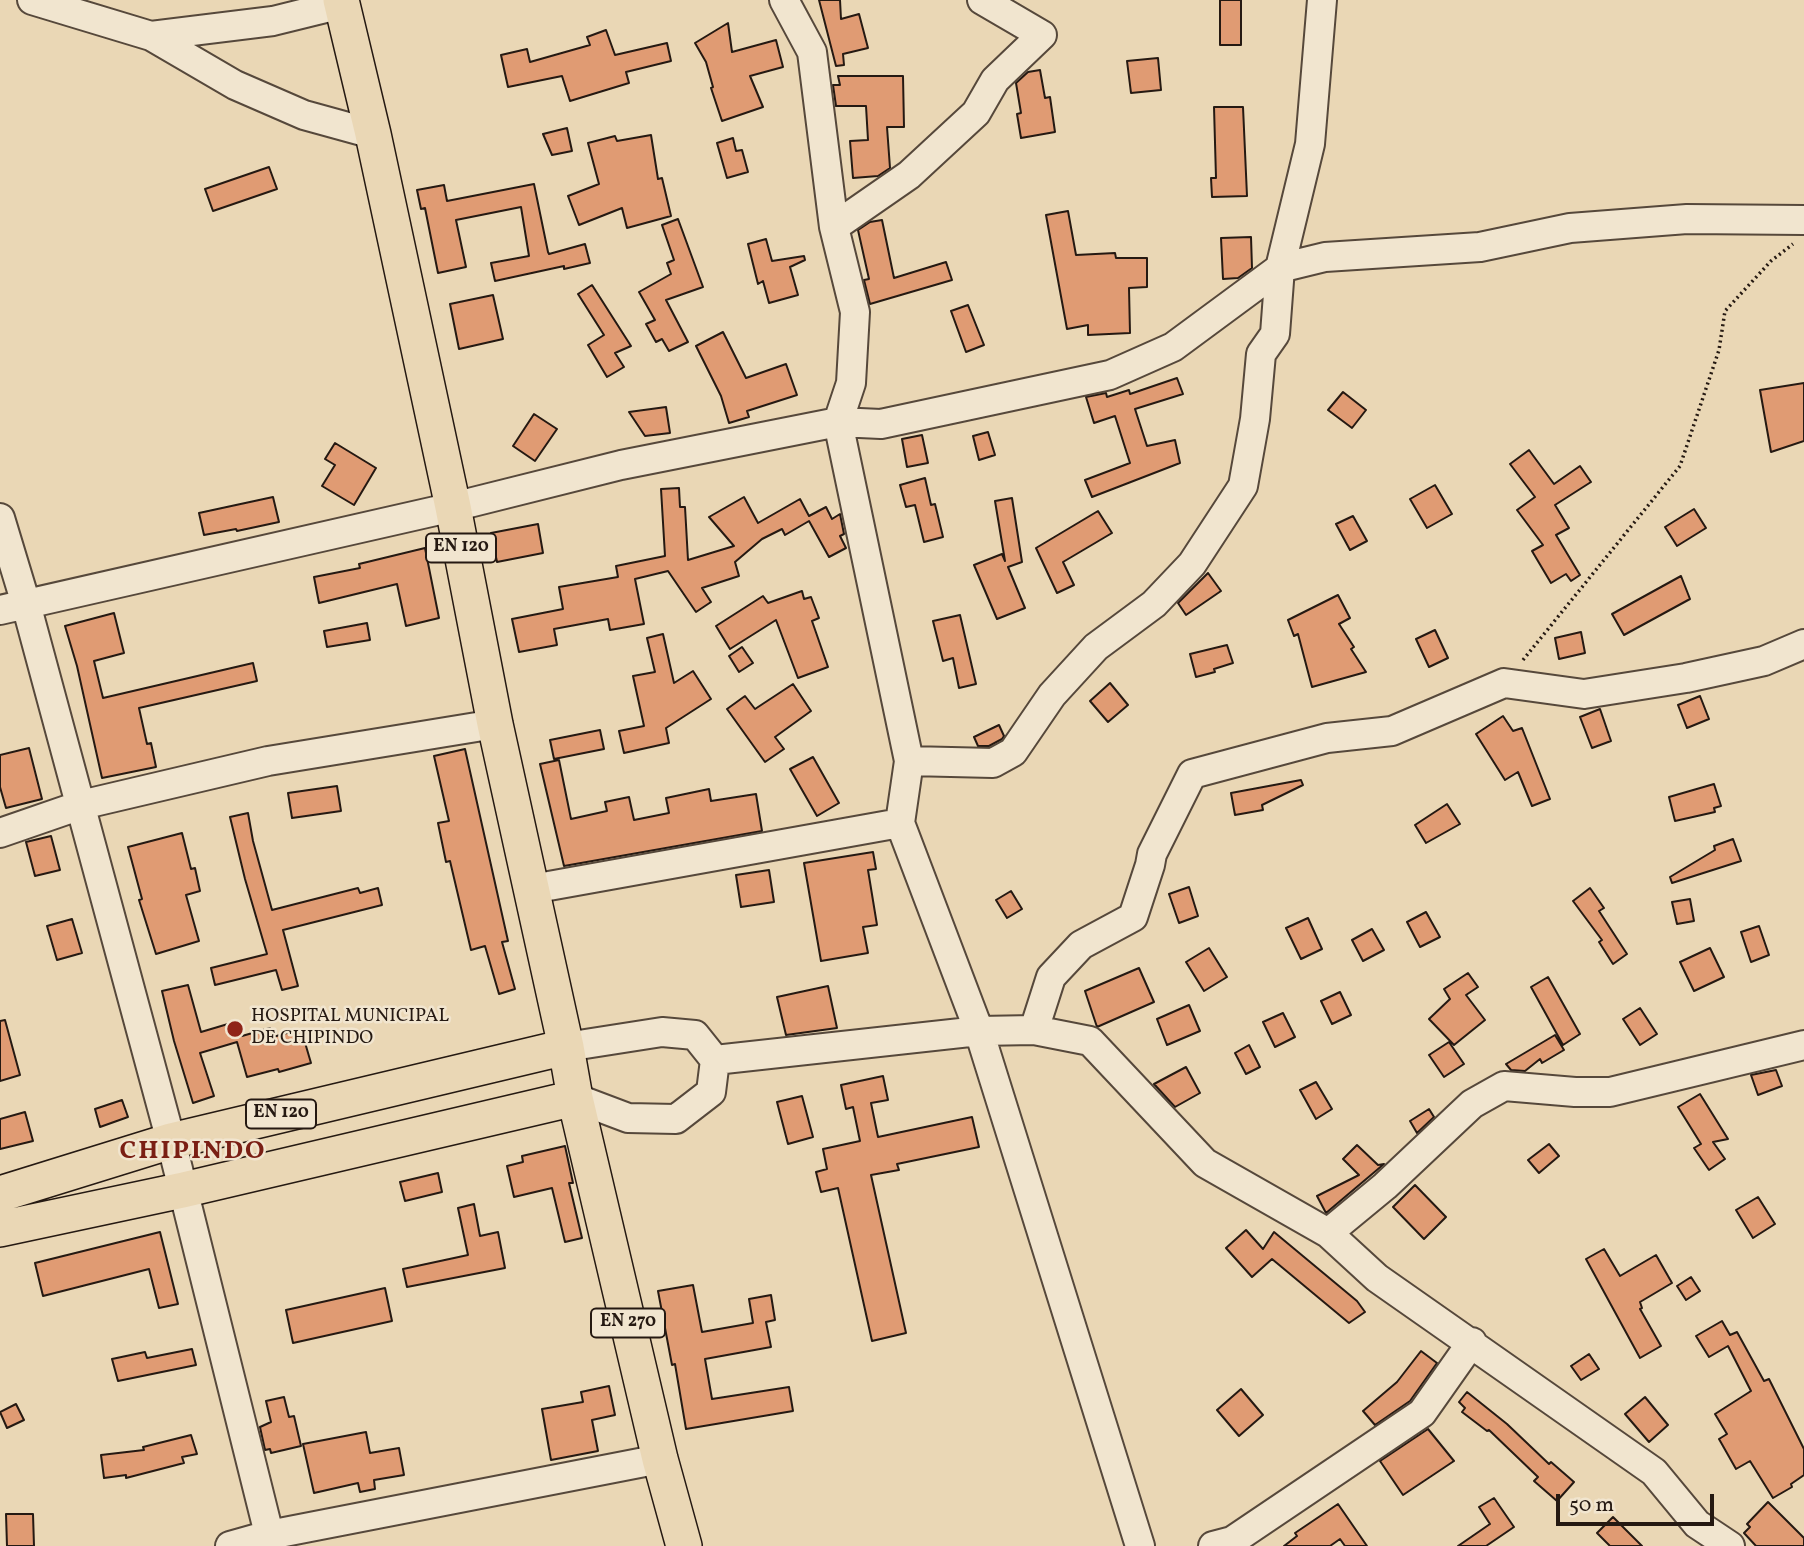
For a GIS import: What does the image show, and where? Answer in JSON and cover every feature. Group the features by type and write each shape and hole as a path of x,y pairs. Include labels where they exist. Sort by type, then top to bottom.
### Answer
{"main road":[{"name":"EN 120","path":"14,1226 183,1190 575,1098 495,724 453,507 373,134 341,2"},
{"name":"EN 120","path":"8,1192 171,1141 566,1047"},
{"path":"394,1086 405,1136"},
{"name":"EN 270","path":"575,1098 660,1459 684,1546"},
{"path":"8,1192 14,1226"}],"street":[{"path":"32,0 150,36 235,85 304,115 373,134"},
{"path":"783,0 812,52 834,227 855,312 851,383 838,422 909,761 900,823 979,1031 1140,1546"},
{"path":"834,227 909,175 976,113 995,80 1042,35 982,0"},
{"path":"909,761 993,763 1013,752 1052,695 1097,647 1154,604 1192,564 1243,486 1255,419 1261,354 1275,334 1280,268 1310,144 1322,0"},
{"path":"150,36 273,21 341,2"},
{"path":"13,607 453,507 621,465 838,422 881,424 1110,375 1173,347 1280,268 1325,257 1480,247 1570,228 1687,219 1799,232"},
{"path":"0,518 13,607 81,805 171,1141 270,1541"},
{"path":"1034,1030 1051,977 1081,945 1133,917 1152,854 1192,774 1327,738 1392,731 1504,683 1584,694 1686,678 1764,661 1804,644"},
{"path":"0,833 81,805 268,761 495,724"},
{"path":"532,889 900,823"},
{"path":"715,1060 979,1031 1034,1030 1090,1041 1206,1163 1328,1233 1377,1278 1654,1472 1697,1524 1730,1546"},
{"path":"566,1047 662,1032 695,1035 715,1060 711,1092 676,1119 628,1118 575,1098"},
{"path":"1328,1233 1384,1186 1472,1104 1504,1086 1610,1092 1804,1045"},
{"path":"1213,1546 1232,1541 1422,1413 1472,1342"},
{"path":"230,1546 270,1541 660,1459"}],"path":[{"path":"1504,683 1680,466 1718,350 1725,311 1799,232"}],"building":[{"path":"819,0 840,0 841,19 859,14 868,48 843,54 844,65 836,66"},
{"path":"1220,0 1241,0 1241,45 1220,45"},
{"path":"728,23 732,52 776,40 783,67 750,76 763,107 722,121 706,62 695,43"},
{"path":"606,30 615,55 667,43 671,61 626,72 629,83 570,101 562,76 508,87 501,55 527,49 530,62 590,45 587,37"},
{"path":"1158,58 1161,90 1131,93 1127,61"},
{"path":"1040,70 1045,98 1050,97 1055,132 1021,138 1017,114 1021,113 1016,83 1028,72"},
{"path":"838,76 903,76 904,127 887,127 890,168 878,176 853,178 850,141 868,140 866,106 836,106 833,85 840,85"},
{"path":"1214,107 1243,107 1247,196 1212,197 1211,178 1216,178"},
{"path":"567,128 572,151 552,155 543,134"},
{"path":"651,135 658,179 662,178 671,216 627,228 622,208 579,225 568,196 599,184 588,143 615,136 617,141"},
{"path":"733,138 736,151 742,150 748,172 727,178 717,143"},
{"path":"269,167 277,189 213,211 205,189"},
{"path":"534,184 549,254 585,244 590,263 495,281 491,263 529,256 521,207 456,220 466,267 438,273 425,208 421,209 417,190 444,185 447,201"},
{"path":"1068,211 1076,255 1115,253 1116,258 1147,258 1147,287 1129,288 1130,333 1088,335 1088,325 1067,329 1046,215"},
{"path":"678,219 703,287 666,300 688,342 669,351 662,339 656,342 646,324 655,320 639,292 671,274 667,263 674,260 662,225"},
{"path":"882,220 894,278 946,262 952,280 870,304 864,280 869,279 858,230 870,222"},
{"path":"1251,237 1252,268 1238,278 1223,279 1221,238"},
{"path":"766,239 772,261 804,256 805,260 790,267 798,295 769,303 763,281 758,284 748,244"},
{"path":"592,285 631,346 615,353 624,367 607,377 588,345 604,335 578,294"},
{"path":"493,295 503,339 459,349 450,304"},
{"path":"968,305 984,345 966,352 951,311"},
{"path":"723,332 746,378 786,364 797,395 747,411 749,417 729,423 721,396 696,346"},
{"path":"1177,378 1183,394 1135,409 1147,446 1175,440 1180,463 1092,497 1085,480 1130,463 1115,416 1094,423 1086,397 1106,393 1107,397 1129,390 1130,394"},
{"path":"1804,383 1804,441 1771,452 1760,390"},
{"path":"1343,392 1366,410 1352,428 1328,410"},
{"path":"666,407 670,433 645,436 629,412"},
{"path":"534,414 557,429 535,461 513,446"},
{"path":"988,432 995,455 979,460 973,436"},
{"path":"922,435 928,463 907,467 902,439"},
{"path":"335,443 376,468 354,505 322,486 335,465 325,459"},
{"path":"1529,450 1554,484 1580,466 1591,482 1555,505 1569,528 1556,535 1580,575 1571,581 1566,574 1551,583 1532,551 1543,545 1517,510 1535,497 1510,464"},
{"path":"925,478 931,505 935,504 943,537 924,542 915,505 906,507 900,485"},
{"path":"1435,485 1452,514 1427,528 1410,499"},
{"path":"679,488 680,507 685,507 688,560 734,546 709,517 744,497 758,523 800,499 809,516 826,507 832,519 840,514 844,534 840,536 846,548 829,557 809,521 785,535 782,529 762,539 735,562 739,576 702,588 711,602 696,612 668,571 635,579 644,624 610,630 608,619 554,629 557,645 519,652 512,619 563,609 559,587 618,577 616,566 665,556 661,489"},
{"path":"273,497 279,522 204,535 199,513"},
{"path":"1012,498 1022,562 1008,567 1025,608 997,619 974,565 1002,554 1005,561 995,501"},
{"path":"1694,509 1706,528 1677,546 1665,527"},
{"path":"1098,511 1112,533 1063,562 1074,585 1057,593 1036,548"},
{"path":"1353,516 1367,541 1350,550 1336,524"},
{"path":"538,524 543,553 497,562 491,533"},
{"path":"425,548 439,618 406,626 397,584 319,603 314,577 360,568 359,564"},
{"path":"1208,573 1221,591 1186,615 1178,603"},
{"path":"1681,576 1690,599 1624,635 1612,614"},
{"path":"802,591 804,599 811,597 819,618 812,621 828,667 798,678 776,620 730,649 716,626 763,596 768,603"},
{"path":"1338,595 1350,618 1339,624 1366,672 1312,687 1298,634 1294,636 1288,620"},
{"path":"114,613 124,653 94,661 103,698 253,663 257,681 139,708 147,744 151,743 156,767 102,778 77,666 65,626"},
{"path":"960,615 976,684 959,688 953,658 943,661 933,621"},
{"path":"367,623 370,640 327,647 324,631"},
{"path":"1435,630 1448,658 1429,667 1416,639"},
{"path":"1581,632 1585,653 1559,659 1555,638"},
{"path":"663,634 674,683 693,671 711,699 666,728 669,743 624,753 619,731 644,726 633,676 655,672 647,638"},
{"path":"1227,645 1233,663 1196,677 1190,654"},
{"path":"742,647 753,663 739,672 729,656"},
{"path":"1110,683 1128,705 1108,722 1090,701"},
{"path":"793,684 811,711 775,737 784,749 765,762 727,709 745,696 755,709"},
{"path":"1700,696 1709,719 1687,728 1678,705"},
{"path":"1600,709 1611,741 1592,748 1580,717"},
{"path":"1503,716 1513,731 1522,728 1550,799 1532,806 1518,772 1505,780 1476,734"},
{"path":"999,725 1004,736 1002,739 989,746 978,746 974,737"},
{"path":"600,730 604,749 554,759 550,740"},
{"path":"29,748 42,799 6,808 0,787 0,755"},
{"path":"465,749 508,941 502,942 515,989 499,994 485,946 471,950 438,823 449,821 434,756"},
{"path":"813,757 839,803 817,816 790,769"},
{"path":"559,760 571,819 607,811 605,802 629,797 634,820 669,813 666,798 709,789 711,801 756,794 762,831 564,866 540,764"},
{"path":"1301,780 1303,785 1262,805 1263,810 1235,815 1231,793"},
{"path":"1714,784 1721,806 1714,808 1715,812 1675,821 1669,797"},
{"path":"337,786 341,811 292,818 288,793"},
{"path":"1447,804 1460,824 1426,843 1415,825"},
{"path":"248,813 272,910 358,888 360,893 378,888 382,905 283,930 298,986 282,990 276,970 215,985 211,968 267,954 230,817"},
{"path":"182,833 200,891 186,895 199,941 156,954 139,900 142,899 128,847"},
{"path":"51,836 60,870 35,876 26,842"},
{"path":"1733,839 1741,861 1672,883 1670,877 1715,850 1714,846"},
{"path":"873,852 876,869 868,870 877,925 863,927 868,953 821,961 804,863"},
{"path":"769,870 774,902 741,907 736,875"},
{"path":"1189,887 1198,916 1179,923 1169,894"},
{"path":"1590,888 1604,908 1599,911 1627,954 1613,964 1599,942 1602,940 1573,901"},
{"path":"1011,891 1022,909 1007,918 996,900"},
{"path":"1690,899 1694,921 1677,924 1672,902"},
{"path":"1426,912 1440,937 1420,947 1407,922"},
{"path":"1308,918 1322,949 1301,959 1286,928"},
{"path":"72,919 82,953 57,960 47,926"},
{"path":"1759,926 1769,955 1751,962 1741,932"},
{"path":"1372,929 1384,950 1363,961 1352,940"},
{"path":"1209,948 1227,977 1204,991 1186,962"},
{"path":"1710,948 1724,977 1694,991 1680,962"},
{"path":"1139,968 1154,1002 1097,1027 1085,991"},
{"path":"1468,973 1478,987 1466,995 1485,1020 1454,1045 1429,1019 1450,999 1444,989"},
{"path":"1548,977 1580,1034 1563,1045 1531,987"},
{"path":"188,985 201,1032 238,1021 242,1036 270,1028 273,1037 301,1029 311,1063 247,1077 237,1042 200,1053 214,1096 193,1103 162,991"},
{"path":"828,986 837,1028 786,1035 777,997"},
{"path":"1340,992 1351,1015 1332,1024 1321,1001"},
{"path":"1189,1005 1200,1031 1167,1045 1157,1019"},
{"path":"1640,1008 1657,1034 1640,1045 1623,1019"},
{"path":"1283,1013 1295,1037 1275,1047 1263,1022"},
{"path":"5,1020 20,1075 0,1081 0,1021"},
{"path":"1555,1035 1564,1050 1542,1063 1540,1059 1525,1071 1511,1070 1506,1064"},
{"path":"1449,1042 1464,1064 1444,1077 1429,1055"},
{"path":"1249,1045 1260,1067 1246,1074 1235,1053"},
{"path":"1186,1067 1200,1093 1175,1107 1154,1084"},
{"path":"1776,1070 1782,1086 1758,1095 1751,1075"},
{"path":"883,1076 888,1100 871,1103 878,1137 972,1117 979,1147 897,1164 899,1170 871,1175 906,1333 872,1341 838,1188 821,1192 816,1172 827,1169 823,1149 860,1141 853,1107 846,1109 841,1085"},
{"path":"1316,1082 1332,1109 1316,1119 1300,1090"},
{"path":"1700,1094 1728,1139 1713,1142 1725,1159 1709,1170 1694,1148 1701,1144 1678,1107"},
{"path":"802,1096 813,1137 788,1144 777,1102"},
{"path":"122,1100 128,1117 100,1127 95,1109"},
{"path":"1429,1109 1434,1117 1417,1133 1410,1121"},
{"path":"25,1112 33,1141 0,1149 0,1119"},
{"path":"1549,1144 1559,1156 1539,1173 1528,1160"},
{"path":"1357,1145 1378,1165 1384,1164 1326,1213 1317,1196 1359,1175 1343,1159"},
{"path":"565,1146 573,1183 569,1183 582,1238 565,1242 552,1188 514,1197 507,1166 523,1162 522,1156"},
{"path":"438,1173 442,1192 405,1201 400,1182"},
{"path":"1415,1185 1446,1217 1424,1239 1393,1207"},
{"path":"1758,1197 1775,1224 1753,1238 1736,1210"},
{"path":"474,1204 480,1236 498,1232 505,1268 407,1287 403,1269 468,1255 458,1208"},
{"path":"1246,1230 1263,1249 1274,1232 1357,1301 1365,1312 1349,1323 1272,1259 1252,1277 1226,1248"},
{"path":"160,1232 178,1304 159,1308 149,1269 43,1296 35,1263"},
{"path":"1604,1249 1620,1276 1656,1255 1672,1283 1640,1302 1640,1309 1661,1346 1640,1358 1586,1259"},
{"path":"1691,1277 1700,1291 1686,1300 1677,1286"},
{"path":"693,1285 702,1332 753,1323 749,1299 771,1295 775,1320 766,1322 771,1347 705,1359 712,1399 789,1387 793,1411 686,1429 675,1364 672,1365 658,1291"},
{"path":"385,1288 392,1321 293,1343 286,1310"},
{"path":"1722,1321 1730,1335 1737,1332 1764,1381 1769,1379 1804,1449 1804,1475 1791,1484 1792,1487 1773,1498 1750,1461 1736,1469 1719,1439 1727,1434 1715,1414 1751,1391 1728,1346 1709,1357 1696,1336"},
{"path":"192,1349 196,1365 118,1381 112,1359 145,1352 147,1358"},
{"path":"1421,1351 1437,1363 1410,1401 1375,1425 1363,1411 1397,1382"},
{"path":"1589,1354 1599,1369 1581,1380 1571,1366"},
{"path":"609,1386 615,1415 592,1420 598,1451 551,1460 542,1409 583,1402 581,1392"},
{"path":"1241,1389 1263,1415 1239,1436 1217,1410"},
{"path":"1467,1392 1507,1424 1549,1464 1551,1462 1574,1482 1557,1501 1534,1481 1538,1477 1489,1430 1462,1412 1465,1408 1459,1402"},
{"path":"284,1397 289,1417 294,1416 301,1446 271,1453 270,1449 265,1450 260,1427 271,1422 266,1401"},
{"path":"1645,1397 1668,1425 1649,1442 1625,1414"},
{"path":"16,1404 24,1420 7,1428 0,1412"},
{"path":"1428,1429 1454,1461 1403,1495 1380,1461"},
{"path":"366,1432 370,1453 399,1448 404,1475 374,1480 375,1489 360,1492 358,1483 314,1493 303,1444"},
{"path":"191,1435 197,1454 182,1457 184,1463 126,1478 126,1475 104,1478 101,1455 144,1450 143,1447"},
{"path":"1494,1498 1514,1527 1486,1546 1458,1546 1490,1524 1479,1507"},
{"path":"1768,1502 1804,1538 1804,1546 1756,1546 1744,1533 1750,1527 1747,1524"},
{"path":"1338,1504 1367,1546 1345,1546 1340,1539 1330,1546 1284,1546 1297,1536 1295,1533"},
{"path":"6,1514 33,1514 34,1546 7,1546"},
{"path":"1613,1517 1642,1546 1610,1546 1597,1533"}],"place":[{"name":"HOSPITAL MUNICIPAL DE CHIPINDO","path":"235,1029"}],"district":[{"name":"CHIPINDO","path":"193,1153"}]}
